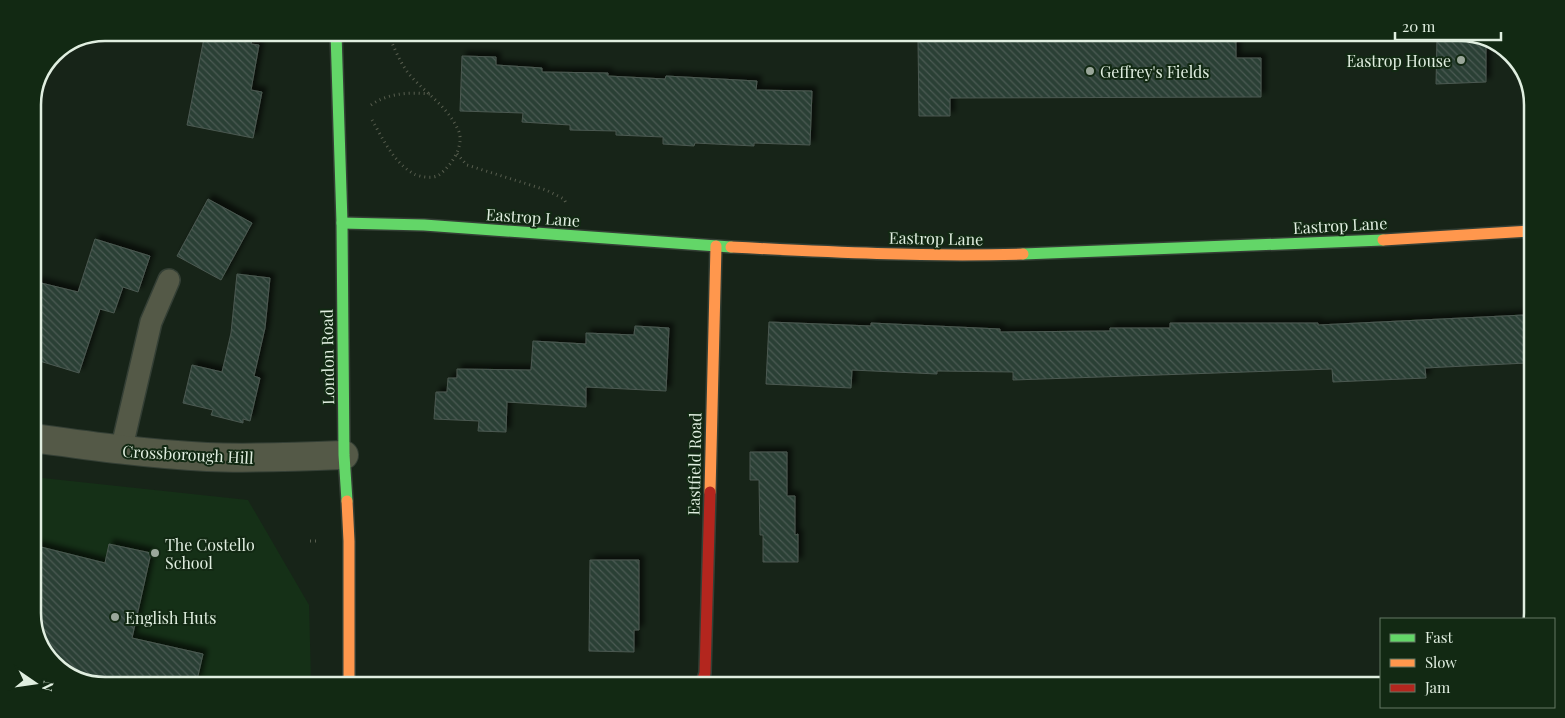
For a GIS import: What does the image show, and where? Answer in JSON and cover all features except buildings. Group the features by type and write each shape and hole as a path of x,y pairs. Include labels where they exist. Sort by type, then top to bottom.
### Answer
{"street":[{"name":"London Road","path":"336,41 342,223 344,455 349,541 349,677"},
{"name":"Eastrop Lane","path":"342,223 424,225 716,246 853,253 989,255 1354,242 1524,231"},
{"name":"Eastfield Road","path":"704,677 716,246"},
{"name":"Crossborough Hill","path":"41,439 121,451 207,457 269,458 344,455"}],"lane":[{"path":"121,451 151,322 169,280"}],"path":[{"path":"369,116 385,143 402,166 415,175 430,178 439,175 459,150 459,134 449,113 409,74 391,41"},
{"path":"366,108 380,98 414,92 430,94"},
{"path":"456,154 468,165 537,187 564,199 583,237"}],"shaded area":[{"name":"The Costello School","path":"41,478 248,500 309,605 311,677 92,676 66,664 54,652 46,638 41,617"}],"traffic: fast":[{"path":"336,41 342,223 344,455 347,501"},
{"path":"342,223 424,225 731,247"},
{"path":"1023,254 1383,240"}],"traffic: slow":[{"path":"1383,240 1524,231"},
{"path":"710,492 716,246"},
{"path":"731,247 914,254 1023,254"},
{"path":"347,501 349,541 349,677"}],"traffic: jam":[{"path":"704,677 710,492"}],"place":[{"name":"Eastrop House","path":"1461,60"},
{"name":"Geffrey's Fields","path":"1090,71"},
{"name":"The Costello School","path":"155,553"},
{"name":"English Huts","path":"115,617"}]}
